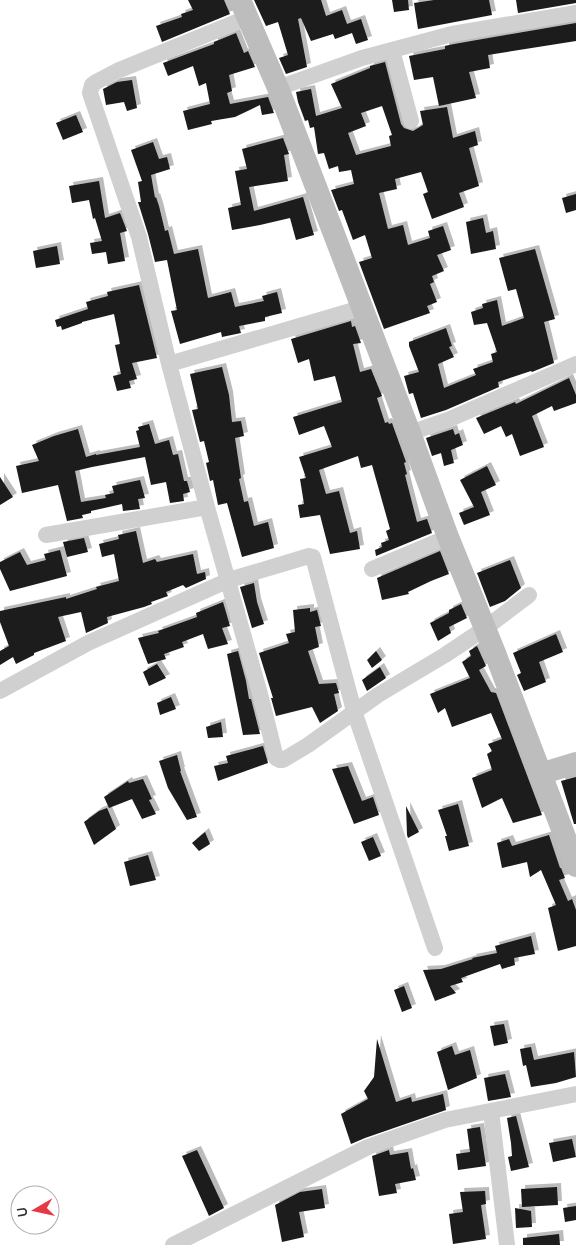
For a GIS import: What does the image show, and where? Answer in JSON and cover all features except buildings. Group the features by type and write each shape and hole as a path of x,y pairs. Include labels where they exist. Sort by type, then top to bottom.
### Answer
{"street":[{"path":"529,595 484,629 354,711 308,745 283,760 278,760 207,507 138,237 116,167 92,102 90,88 96,82 245,9 278,88 410,433 448,538 484,629 496,653 576,866"},
{"path":"278,88 328,69 452,34 576,13"},
{"path":"392,50 411,121"},
{"path":"169,364 361,308"},
{"path":"410,433 450,420 576,364"},
{"path":"46,535 207,507"},
{"path":"372,569 448,538"},
{"path":"0,690 88,643 229,580 309,556 313,557 354,711 435,948"},
{"path":"540,774 576,763"},
{"path":"174,1245 368,1147 445,1120 576,1094"},
{"path":"491,1112 507,1245"}]}
